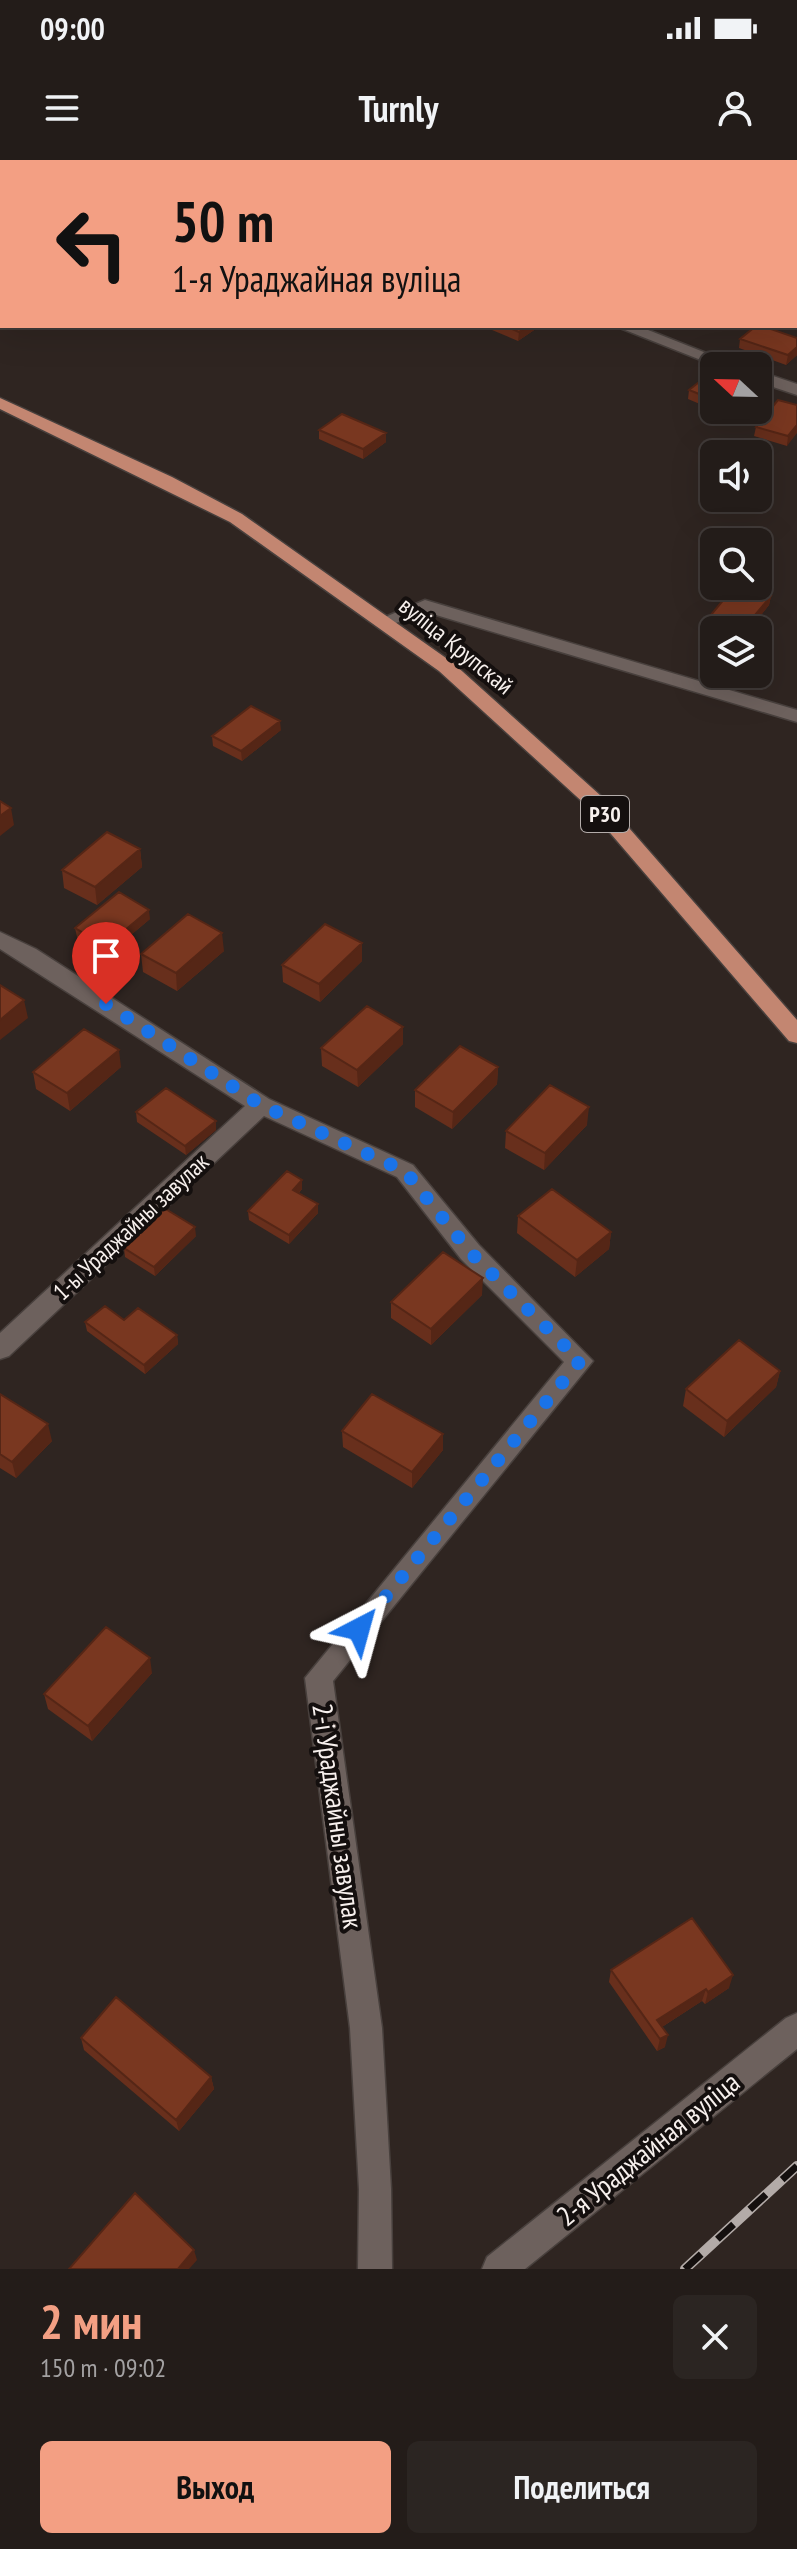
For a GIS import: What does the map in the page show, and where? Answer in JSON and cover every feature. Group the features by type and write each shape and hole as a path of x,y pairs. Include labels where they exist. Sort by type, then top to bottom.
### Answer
{"main road":[{"name":"вуліца Крупскай","path":"0,403 166,481 236,518 446,667 594,801 797,1035"}],"street":[{"path":"628,328 700,355"},
{"path":"772,381 797,390"},
{"path":"385,621 425,606 797,716"},
{"path":"0,940 28,954 261,1105"},
{"name":"1-ы Ураджайны завулак","path":"0,1349 261,1105"},
{"name":"2-і Ураджайны завулак","path":"261,1105 405,1171 470,1252 580,1361 319,1678 366,2028 375,2189 375,2269"},
{"name":"2-я Ураджайная вуліца","path":"499,2269 797,2029"}],"building":[{"path":"754,328 768,328 797,338 797,347 788,355 740,339"},
{"path":"700,381 700,394 689,390"},
{"path":"778,400 797,405 797,425 788,436 756,427 758,424 772,424 772,407"},
{"path":"342,414 386,433 363,449 319,430"},
{"path":"723,600 768,600 754,616 710,616"},
{"path":"251,706 280,721 241,751 212,736"},
{"path":"0,801 11,808 0,816"},
{"path":"107,832 140,849 95,887 62,870"},
{"path":"119,892 149,910 106,946 75,928"},
{"path":"188,914 222,933 176,973 141,954"},
{"path":"325,924 362,943 319,984 282,965"},
{"path":"0,985 24,1000 0,1020"},
{"path":"367,1006 403,1027 357,1070 321,1048"},
{"path":"84,1029 119,1050 67,1093 33,1072"},
{"path":"460,1046 498,1067 453,1112 415,1090"},
{"path":"550,1085 589,1107 545,1153 506,1131"},
{"path":"166,1088 216,1121 185,1146 136,1112"},
{"path":"287,1171 302,1180 293,1190 318,1204 289,1235 248,1211"},
{"path":"552,1189 611,1232 577,1260 518,1216"},
{"path":"164,1208 195,1227 154,1267 124,1248"},
{"path":"443,1252 483,1278 431,1329 391,1302"},
{"path":"105,1306 124,1320 138,1308 177,1335 144,1365 85,1322"},
{"path":"739,1340 780,1371 727,1421 686,1389"},
{"path":"0,1394 48,1424 12,1462 0,1454"},
{"path":"372,1394 443,1434 412,1472 342,1431"},
{"path":"106,1627 150,1658 88,1726 44,1694"},
{"path":"692,1918 733,1975 657,2020 668,2035 660,2039 611,1970"},
{"path":"116,1997 211,2077 176,2120 81,2038"},
{"path":"135,2193 194,2250 178,2269 69,2269"}],"railway":[{"path":"685,2269 797,2166"}],"route":[{"path":"106,1004 261,1105 405,1171 470,1252 580,1361 359,1629"}]}
